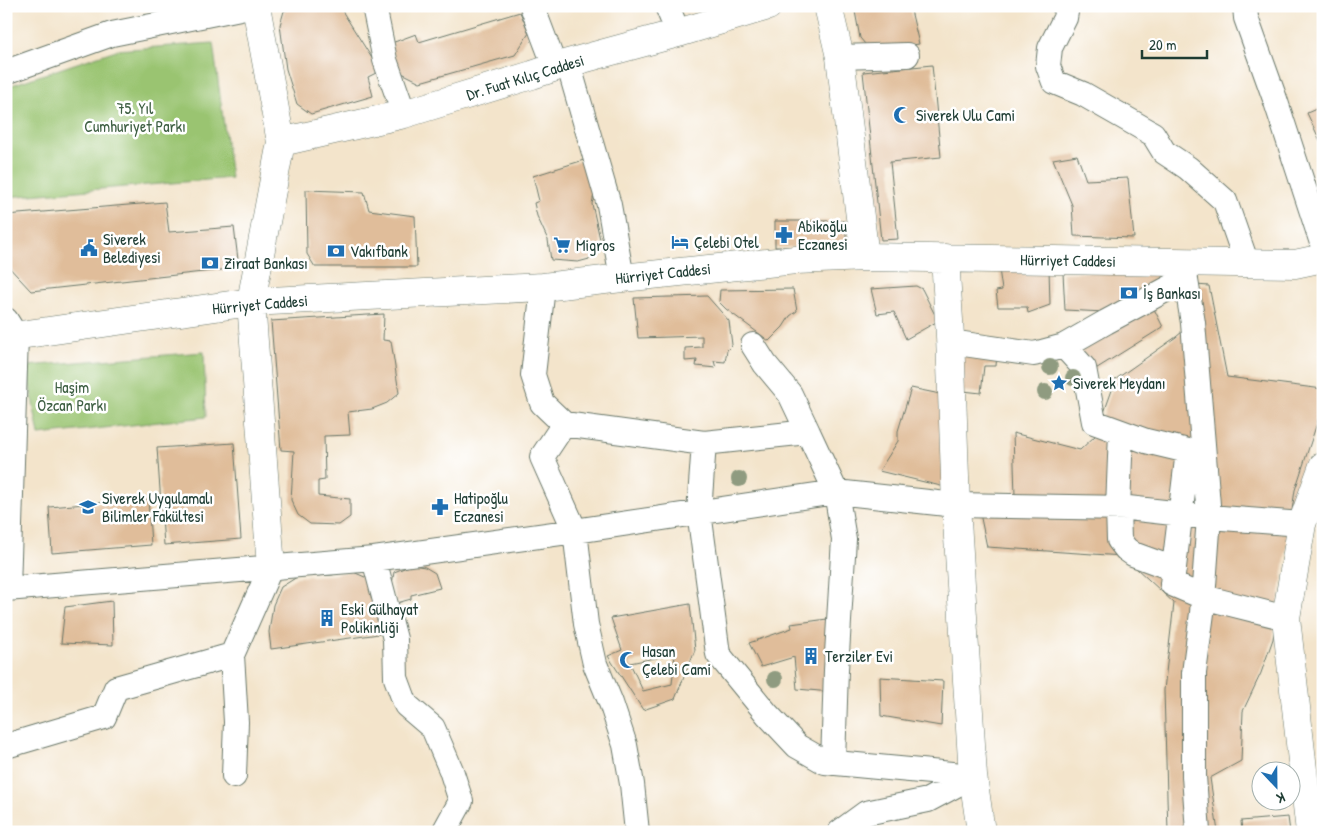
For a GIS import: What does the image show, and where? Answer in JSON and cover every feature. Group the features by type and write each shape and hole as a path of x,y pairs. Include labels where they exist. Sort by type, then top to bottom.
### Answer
{"street":[{"path":"6,72 112,34 250,6"},
{"path":"234,776 236,722 232,655 271,568 251,302 281,142 256,6"},
{"path":"374,6 385,60 404,114"},
{"path":"532,6 562,65 609,205 622,278"},
{"path":"667,6 678,33"},
{"name":"Dr. Fuat Kılıç Caddesi","path":"281,142 404,114 562,65 768,6"},
{"path":"828,6 840,57 866,257"},
{"path":"1066,6 1065,18 1050,48 1048,66 1054,82 1083,94 1153,134 1164,152 1188,168 1225,201 1247,264"},
{"path":"1245,6 1246,18 1275,99 1323,246"},
{"path":"840,57 907,55"},
{"name":"Hürriyet Caddesi","path":"9,331 251,302 543,287 796,260 866,257 945,258 1184,270 1247,264 1294,264 1323,258"},
{"path":"945,258 956,505 973,776 981,832"},
{"path":"950,342 1034,354 1064,346 1184,270 1193,323 1209,517 1203,598 1194,673 1194,776 1198,832"},
{"path":"543,287 533,375 542,403 564,424 704,444 808,432"},
{"path":"9,331 7,589 374,558 576,531 836,492 956,505 1128,508 1209,517 1302,524"},
{"path":"753,345 765,364 790,394 836,492 844,539 836,670 833,763"},
{"path":"1064,346 1084,368 1094,422 1146,441 1188,451 1172,584 1203,598 1286,618"},
{"path":"564,424 542,457 576,531 586,624 595,664 625,745 632,784 636,832"},
{"path":"1121,432 1118,508 1119,540 1126,550 1133,554 1174,569"},
{"path":"704,444 699,512 718,654 767,714 797,746 825,762 973,776"},
{"path":"1310,832 1286,618 1302,524 1323,466"},
{"path":"374,558 396,639 396,678 406,705 432,728 451,770 461,802 444,832"},
{"path":"6,746 104,717 116,688 232,655"},
{"path":"840,832 866,813 928,800 973,776"}],"green space":[{"name":"75. Yıl Cumhuriyet Parkı","path":"213,43 231,178 6,197 6,87 116,50"},
{"name":"Haşim Özcan Parkı","path":"204,352 206,417 39,435 26,366"}],"building":[{"path":"296,6 339,6 380,71 368,77 373,96 311,114 297,104 286,69 280,25 284,11"},
{"path":"854,6 910,6 919,44 871,51 860,38"},
{"path":"520,12 529,33 515,55 420,82 400,72 389,44 416,34 419,42"},
{"name":"Siverek Ulu Cami","path":"932,65 941,157 890,162 898,239 881,240 863,72"},
{"path":"1323,106 1323,147 1307,113"},
{"path":"1077,155 1086,180 1128,178 1134,238 1074,236 1072,205 1053,159"},
{"path":"587,159 594,194 592,204 602,248 593,258 578,262 551,260 548,240 537,216 534,203 539,201 533,176"},
{"path":"306,190 364,192 369,210 415,216 417,267 315,267 307,254"},
{"name":"Siverek Belediyesi","path":"165,202 169,232 234,227 239,268 31,291 6,264 6,215"},
{"path":"775,221 845,221 847,247 775,247"},
{"path":"1049,268 1050,305 1028,313 1027,307 998,307 996,291 1002,290 999,269"},
{"path":"1160,269 1164,282 1104,312 1065,310 1063,273"},
{"path":"1196,285 1209,286 1227,377 1323,389 1323,405 1295,490 1273,639 1261,673 1243,711 1241,761 1210,778 1218,832 1168,832 1164,690 1174,603 1123,556 987,547 977,499 1015,496 1013,433 1080,450 1096,435 1116,379 1176,337 1202,315"},
{"path":"916,286 922,289 938,321 906,339 894,312 877,314 871,289"},
{"path":"793,289 797,311 790,316 783,327 769,341 719,302 720,290"},
{"path":"707,296 729,321 732,345 727,350 725,362 714,361 716,368 696,366 697,360 685,361 685,348 702,347 702,336 638,338 634,298"},
{"path":"1152,305 1163,327 1094,370 1077,345"},
{"path":"384,314 383,340 391,341 399,393 387,403 372,409 348,412 350,435 324,436 325,480 318,481 318,496 350,499 350,517 339,525 310,524 298,515 291,500 294,451 281,450 271,321"},
{"path":"962,349 997,353 996,366 984,366 981,393 963,391"},
{"path":"911,388 945,395 945,487 879,471 898,441 898,431"},
{"path":"234,443 241,539 164,545 157,448"},
{"path":"148,499 151,545 52,553 49,507"},
{"path":"412,565 425,567 435,573 440,588 411,595 411,599 397,603 392,584 394,572"},
{"name":"Eski Gülhayat Polikinliği","path":"351,571 374,581 386,633 271,649 269,632 273,605 281,587 297,577 332,575"},
{"path":"112,601 113,645 61,643 65,607"},
{"name":"Hasan Çelebi Cami","path":"690,604 695,650 675,699 643,710 608,656 622,650 611,618","holes":["675,654 672,684 643,691 630,663"]},
{"name":"Terziler Evi","path":"827,619 831,692 797,689 794,657 761,667 749,643 792,628 791,624"},
{"path":"880,677 943,681 941,726 881,716"},
{"path":"1288,817 1290,832 1242,832 1241,821"}],"place":[{"name":"Siverek Ulu Cami","path":"902,115"},
{"name":"Abikoğlu Eczanesi","path":"784,235"},
{"name":"Çelebi Otel","path":"680,242"},
{"name":"Migros","path":"562,245"},
{"name":"Siverek Belediyesi","path":"89,248"},
{"name":"Vakıfbank","path":"336,251"},
{"name":"Ziraat Bankası","path":"210,263"},
{"name":"İş Bankası","path":"1129,293"},
{"name":"Siverek Meydanı","path":"1059,383"},
{"name":"Siverek Uygulamalı Bilimler Fakültesi","path":"88,507"},
{"name":"Hatipoğlu Eczanesi","path":"440,507"},
{"name":"Eski Gülhayat Polikinliği","path":"327,618"},
{"name":"Terziler Evi","path":"811,656"},
{"name":"Hasan Çelebi Cami","path":"628,660"}]}
